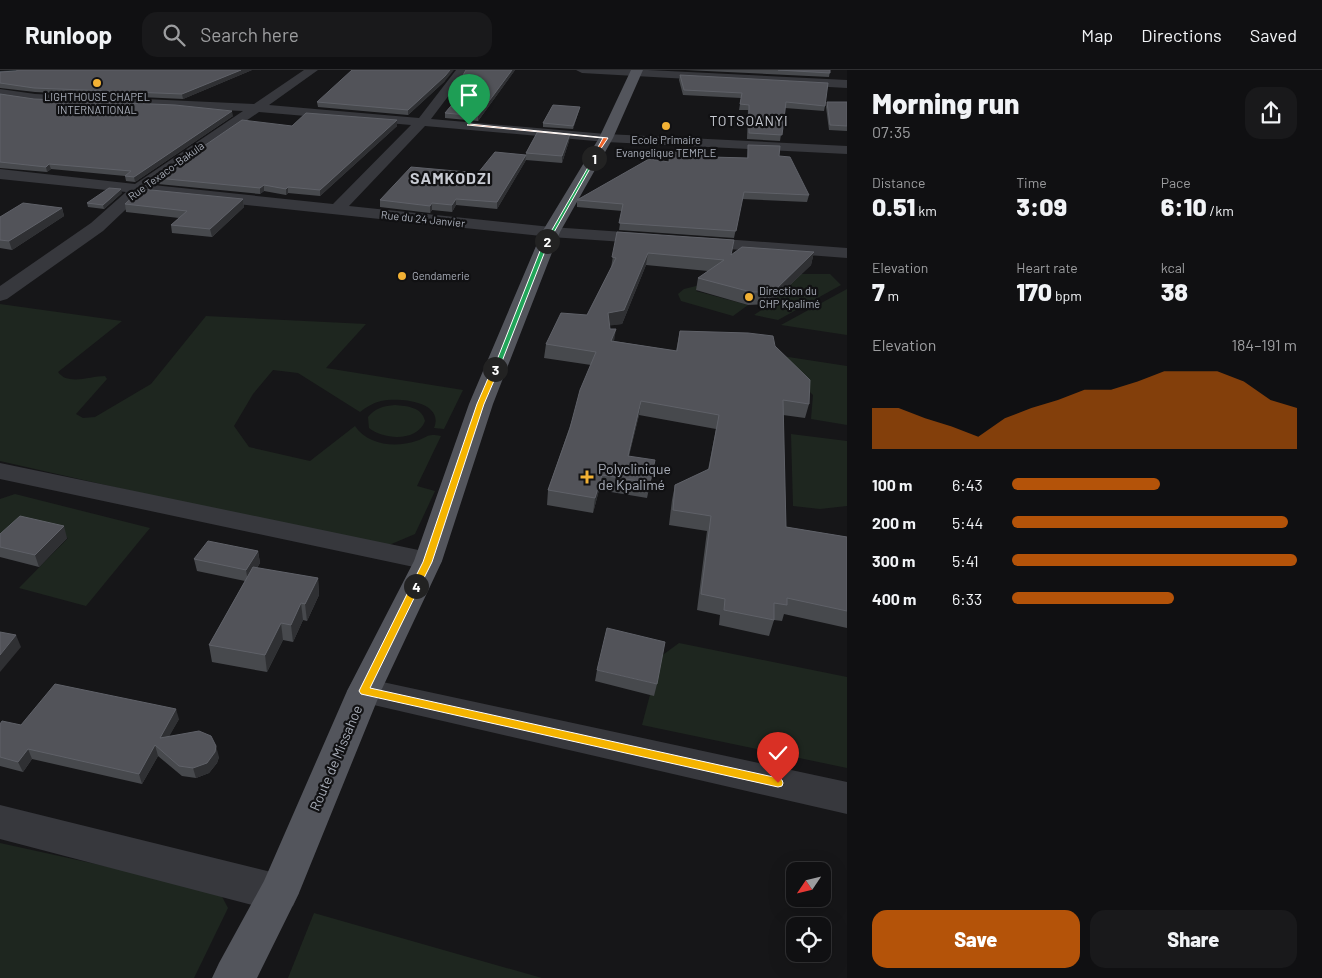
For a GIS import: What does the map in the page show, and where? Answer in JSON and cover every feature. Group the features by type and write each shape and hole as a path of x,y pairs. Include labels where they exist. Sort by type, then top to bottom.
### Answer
{"main road":[{"name":"Route de Missahoe","path":"234,978 279,892 364,691 428,562 481,404 551,232 606,138 636,72"}],"street":[{"name":"Rue Texaco-Bakula","path":"0,295 97,227 139,188 312,70"},
{"path":"336,210 423,121 462,70"},
{"path":"582,70 845,84"},
{"path":"841,70 847,98"},
{"path":"0,93 35,98 256,108 606,138 847,150"},
{"name":"Rue du 24 Janvier","path":"0,174 551,232 847,253"},
{"path":"0,276 21,280"},
{"path":"5,477 428,562"},
{"path":"364,691 847,798"},
{"path":"0,822 279,892"}],"shaded area":[{"path":"762,274 830,274 841,285 778,320 754,315 770,304 791,284"},
{"path":"704,284 696,291 748,305 733,316 681,301 678,294 684,289"},
{"path":"847,289 847,335 781,325"},
{"path":"0,304 122,321 58,372 67,379 105,376 107,379 76,414 83,418 95,417 151,384 206,316 366,324 326,368 463,390 444,429 434,428 436,419 433,412 418,403 398,400 381,401 370,405 360,412 298,373 273,370 253,394 234,426 249,447 310,461 355,426 360,432 374,441 391,444 408,443 430,435 441,436 417,486 435,491 415,534 382,548 0,461"},
{"path":"782,356 847,366 847,425 811,419 813,395 785,367"},
{"path":"395,405 413,408 421,413 425,421 421,428 408,436 391,437 369,428 368,417 374,411"},
{"path":"791,434 847,441 847,506 820,509 793,506"},
{"path":"15,494 150,528 86,606 19,588 68,538 23,526 0,548 0,499"},
{"path":"679,643 847,677 847,768 642,725 660,657"},
{"path":"0,843 219,891 228,908 194,978 0,978"},
{"path":"314,913 542,978 288,978"}],"building":[{"path":"18,70 241,70 182,94 34,88 0,83 0,72"},
{"path":"352,70 450,70 408,110 317,102"},
{"path":"466,70 512,70 478,116 445,113 471,82 463,75"},
{"path":"778,70 830,70 830,73"},
{"path":"680,75 828,83 825,106 786,102 782,135 749,133 749,105 740,104 742,93 684,90"},
{"path":"0,94 34,99 175,105 232,111 134,177 125,176 131,171 49,164 46,167 0,162"},
{"path":"827,102 847,102 847,126 830,125"},
{"path":"553,105 580,107 573,126 543,123"},
{"path":"306,113 397,120 320,190 288,187 286,189 264,185 260,188 157,178 242,120 292,126"},
{"path":"538,131 570,134 562,156 526,153"},
{"path":"748,145 780,146 779,156 790,157 809,195 744,192 736,231 619,223 623,204 577,200 649,159 669,162 670,151 711,157 748,158"},
{"path":"495,152 526,155 497,202 456,199 452,205 432,203 430,206 380,200 411,167 478,173"},
{"path":"109,188 121,189 103,205 87,203"},
{"path":"141,189 243,199 210,229 171,225 187,211 125,204"},
{"path":"23,203 62,208 9,241 0,240 0,217"},
{"path":"617,232 734,240 731,255 742,247 814,252 773,292 751,292 698,278 724,260 648,253 624,310 608,313 610,329 616,329 611,341 677,351 680,331 748,333 773,336 775,346 810,380 809,404 783,400 786,527 847,537 847,611 787,598 787,605 774,603 774,620 724,610 725,599 701,594 711,516 673,510 675,485 709,469 719,415 641,401 628,456 655,460 650,483 602,475 595,498 548,490 570,428 580,390 596,352 546,344 561,313 587,315 616,258 612,257"},
{"path":"20,516 64,526 35,555 0,547 0,534"},
{"path":"208,541 258,551 246,570 194,559"},
{"path":"253,567 318,578 305,604 301,603 291,625 281,623 265,655 209,645"},
{"path":"607,628 665,642 657,684 597,670"},
{"path":"0,632 16,635 0,655"},
{"path":"55,684 176,709 160,738 199,731 211,736 216,746 215,752 207,763 193,768 179,766 155,745 139,774 28,749 18,762 0,757 0,724 2,721 21,725"}],"waterway":[{"path":"0,72 16,70"}],"place":[{"name":"LIGHTHOUSE CHAPEL INTERNATIONAL","path":"97,83"},
{"name":"Ecole Primaire Evangelique TEMPLE","path":"666,126"},
{"name":"Gendamerie","path":"402,276"},
{"name":"Direction du CHP Kpalimé","path":"749,297"},
{"name":"Polyclinique de Kpalimé","path":"587,477"}],"district":[{"name":"TOTSOANYI","path":"749,121"},
{"name":"SAMKODZI","path":"451,178"}],"route":[{"path":"469,125 606,138 551,232 481,404 428,562 364,691 778,783"}]}
